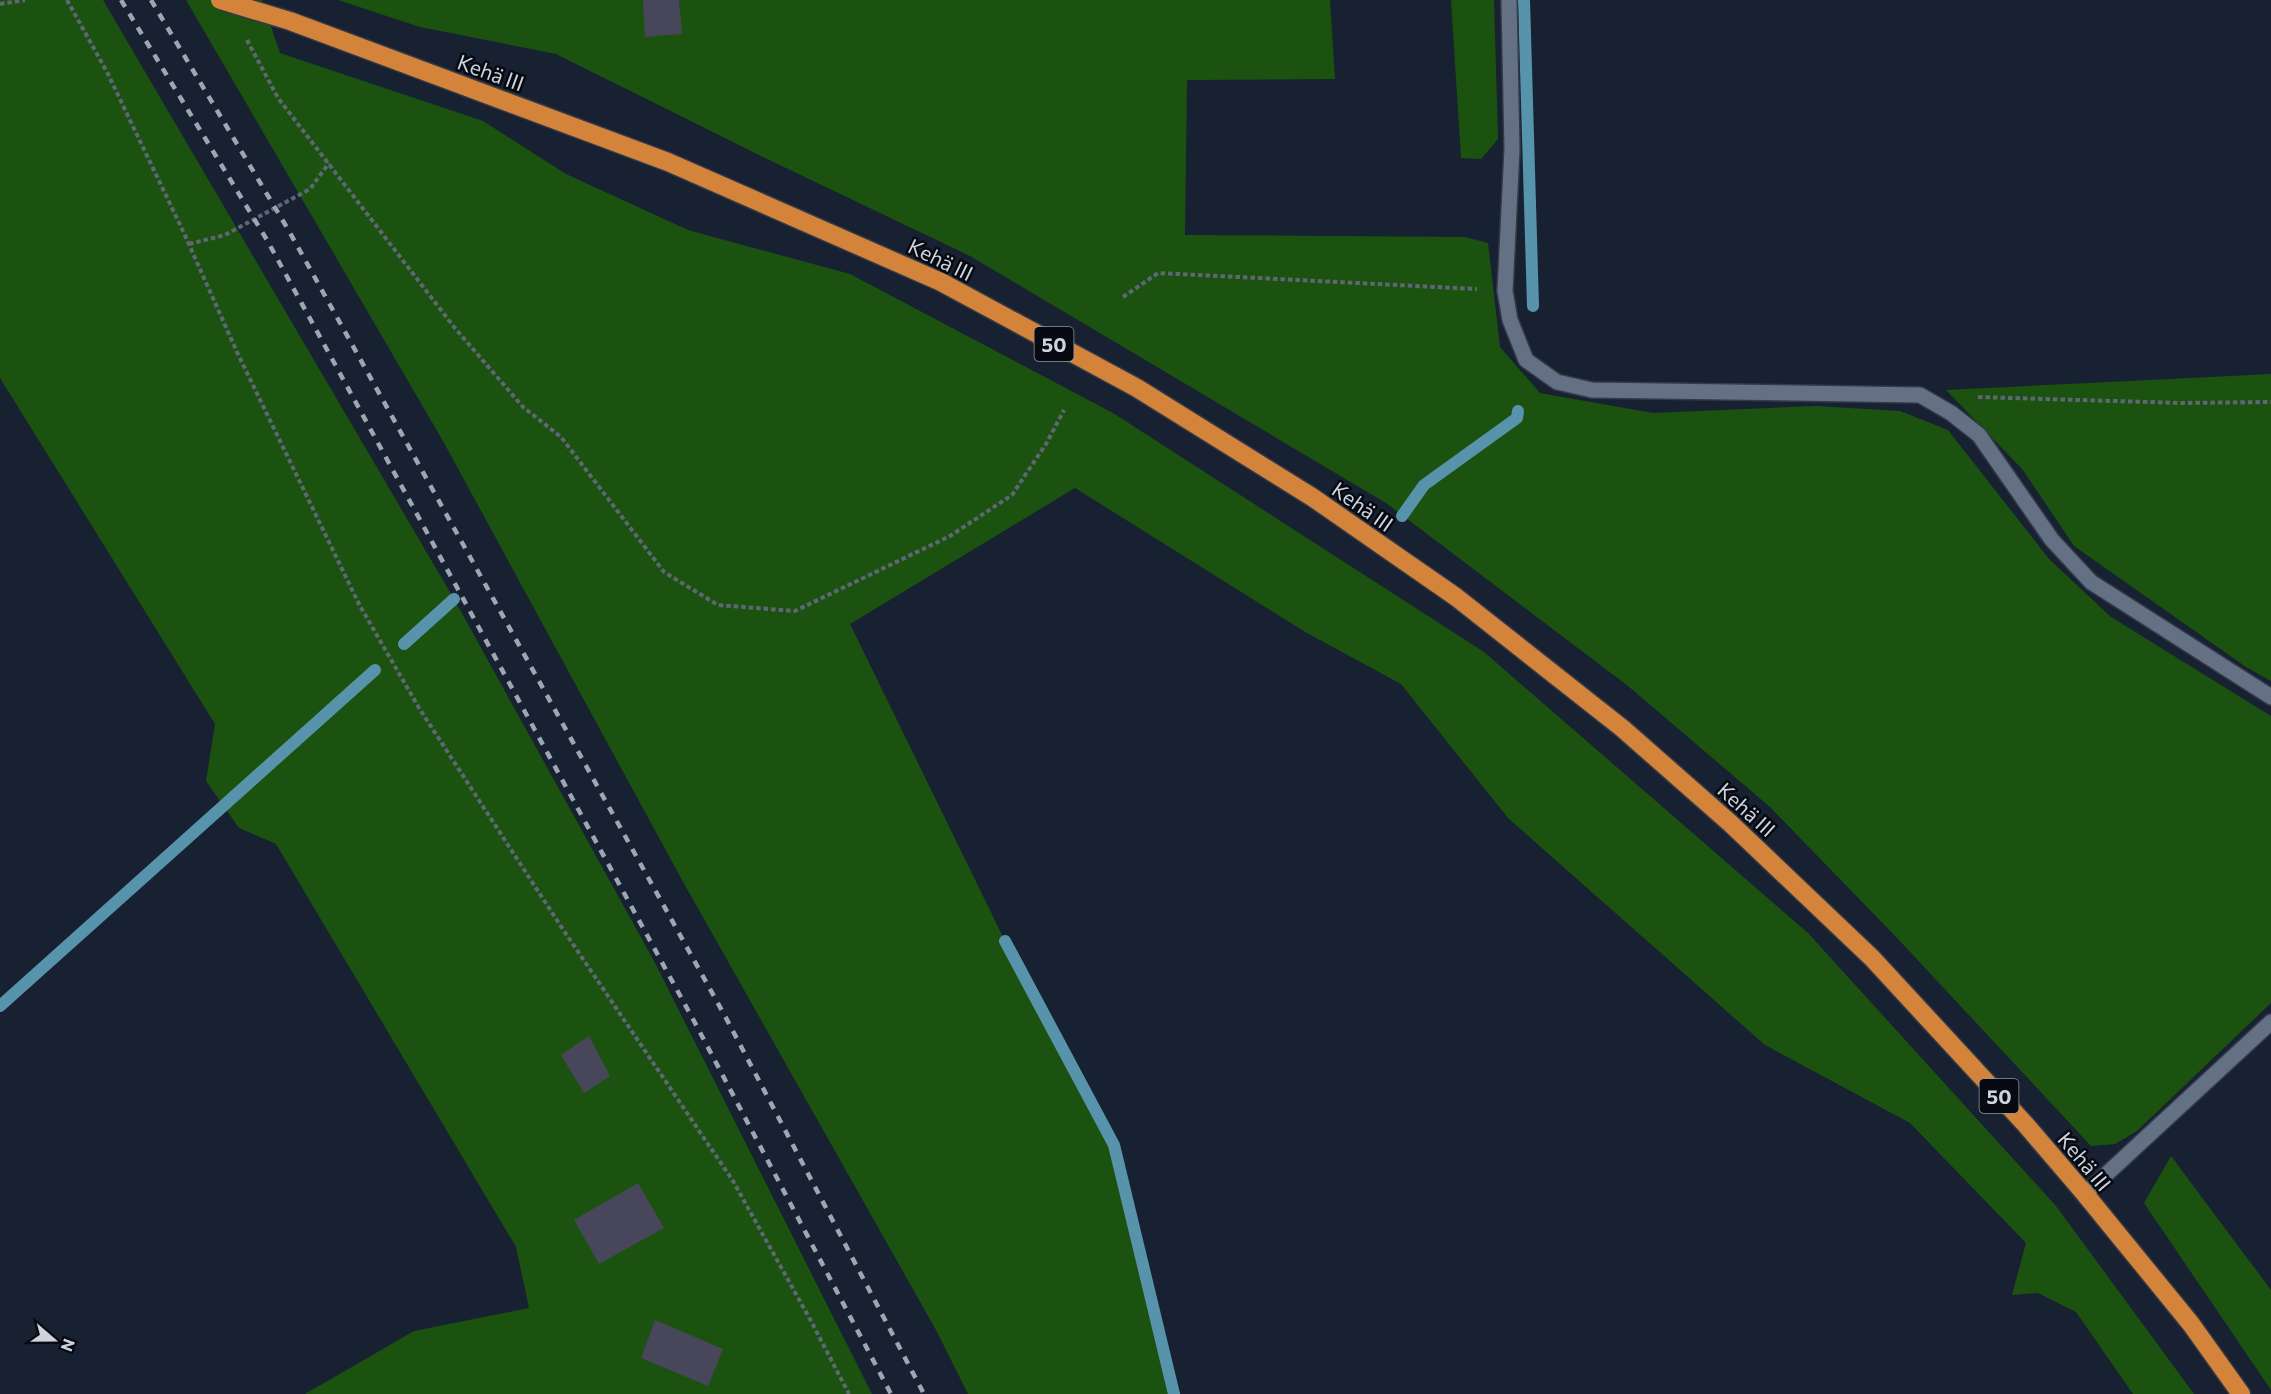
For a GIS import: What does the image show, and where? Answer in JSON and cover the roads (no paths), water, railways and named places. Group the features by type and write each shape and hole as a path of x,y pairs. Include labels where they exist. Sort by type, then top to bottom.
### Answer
{"highway":[{"name":"Kehä III","path":"220,0 290,21 668,162 941,282 1137,388 1311,497 1456,597 1622,729 1730,823 1872,958 2026,1125 2085,1194 2191,1324 2241,1394"}],"lane":[{"path":"1509,0 1512,149 1505,291 1510,320 1526,360 1557,382 1592,390 1920,395 1951,413 1979,435 2052,540 2091,582 2271,697"},
{"path":"2085,1194 2271,1022"}],"waterway":[{"path":"1524,0 1533,306"},
{"path":"1402,516 1424,485 1517,418 1518,411"},
{"path":"404,644 454,599"},
{"path":"0,1006 375,670"},
{"path":"1005,941 1114,1145 1174,1394"}],"railway":[{"path":"121,0 267,240 694,1021 891,1394"},
{"path":"151,0 289,231 725,1016 924,1394"}]}
